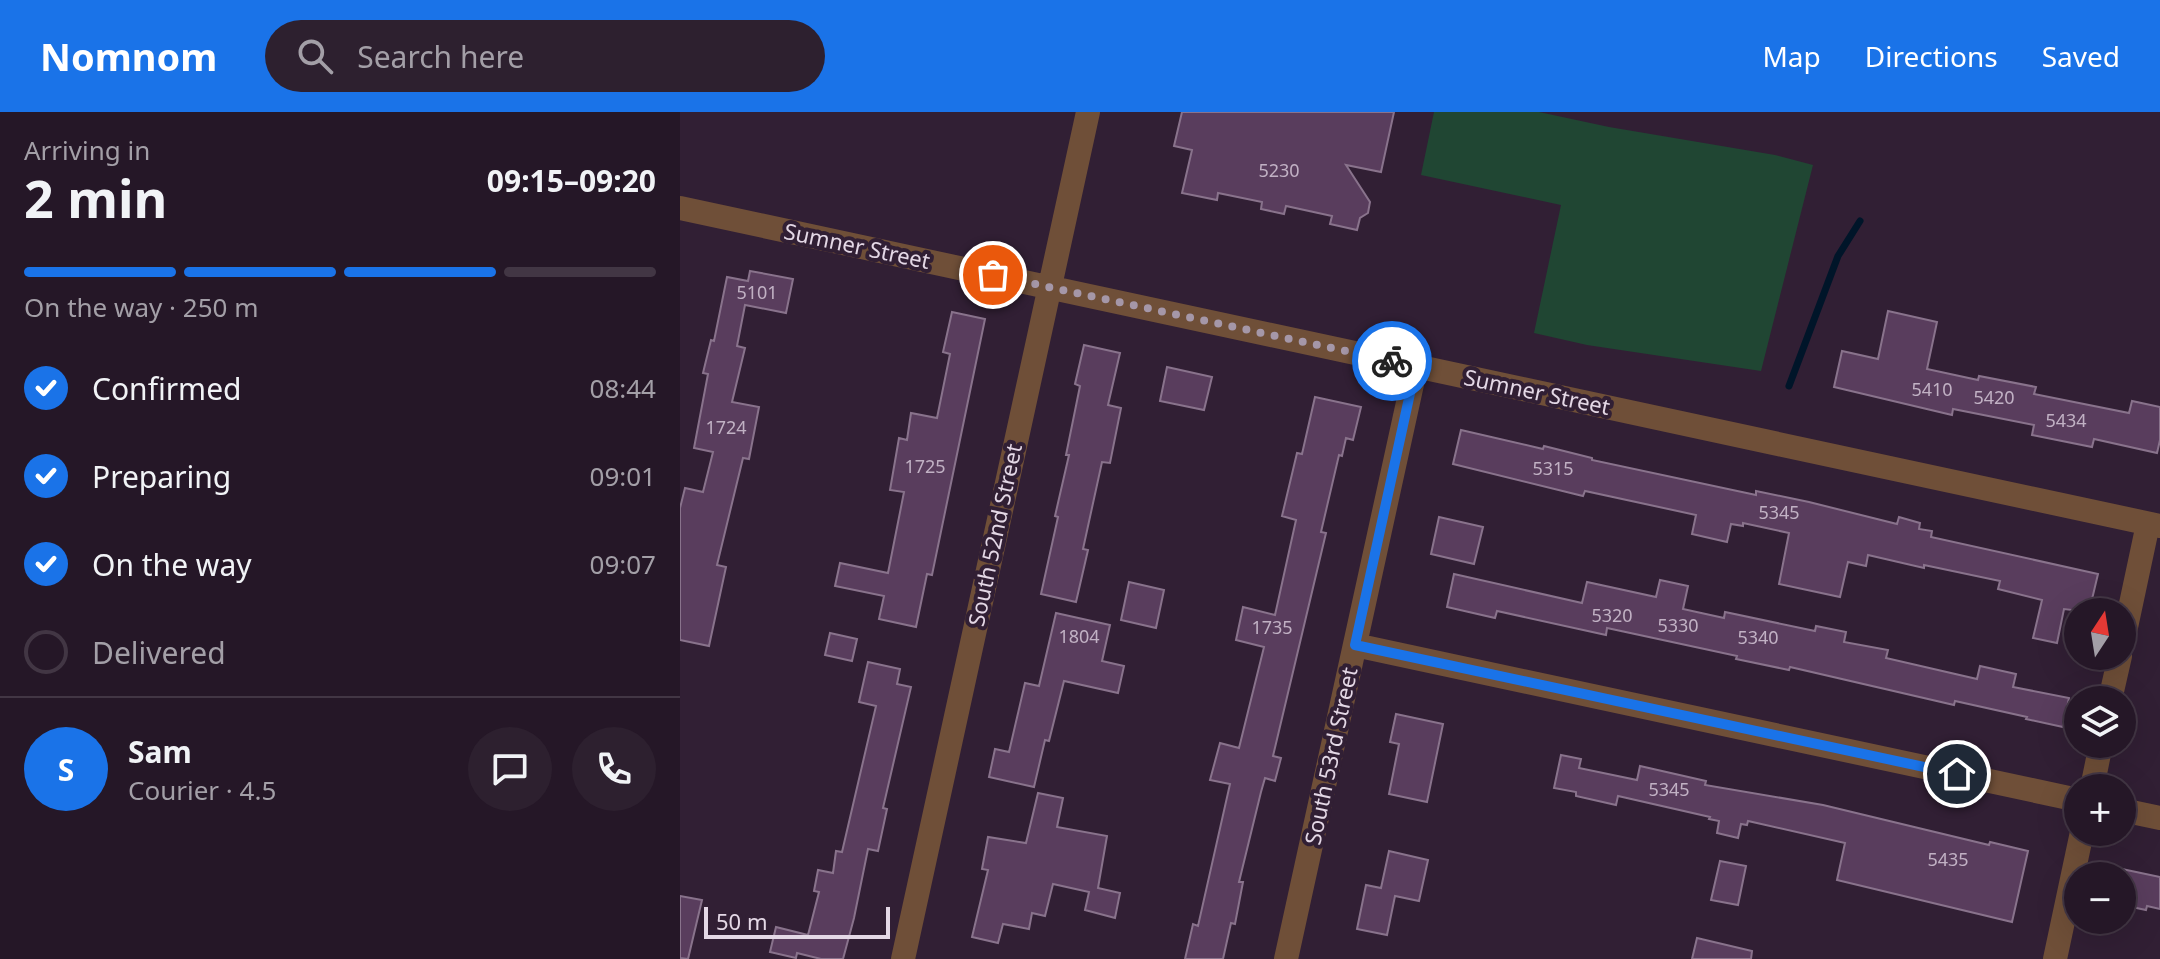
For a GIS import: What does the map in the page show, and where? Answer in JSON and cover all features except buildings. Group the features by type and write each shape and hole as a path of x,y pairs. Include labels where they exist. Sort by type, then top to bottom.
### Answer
{"street":[{"name":"South 52nd Street","path":"903,959 1088,112"},
{"name":"Sumner Street","path":"681,213 1050,288 2154,525"},
{"name":"South 53rd Street","path":"1286,959 1416,366"},
{"path":"2135,598 2154,525"},
{"path":"1355,645 2064,797"},
{"path":"2136,813 2160,818"},
{"path":"2055,959 2079,846"}],"green space":[{"path":"1434,112 1539,112 1775,155 1813,165 1761,371 1587,345 1534,333 1561,205 1421,175"}],"waterway":[{"path":"1789,386 1838,256 1860,221"}],"way so far":[{"path":"993,275 1392,361"}],"route":[{"path":"1392,361 1416,366 1355,645 1957,774"}]}
